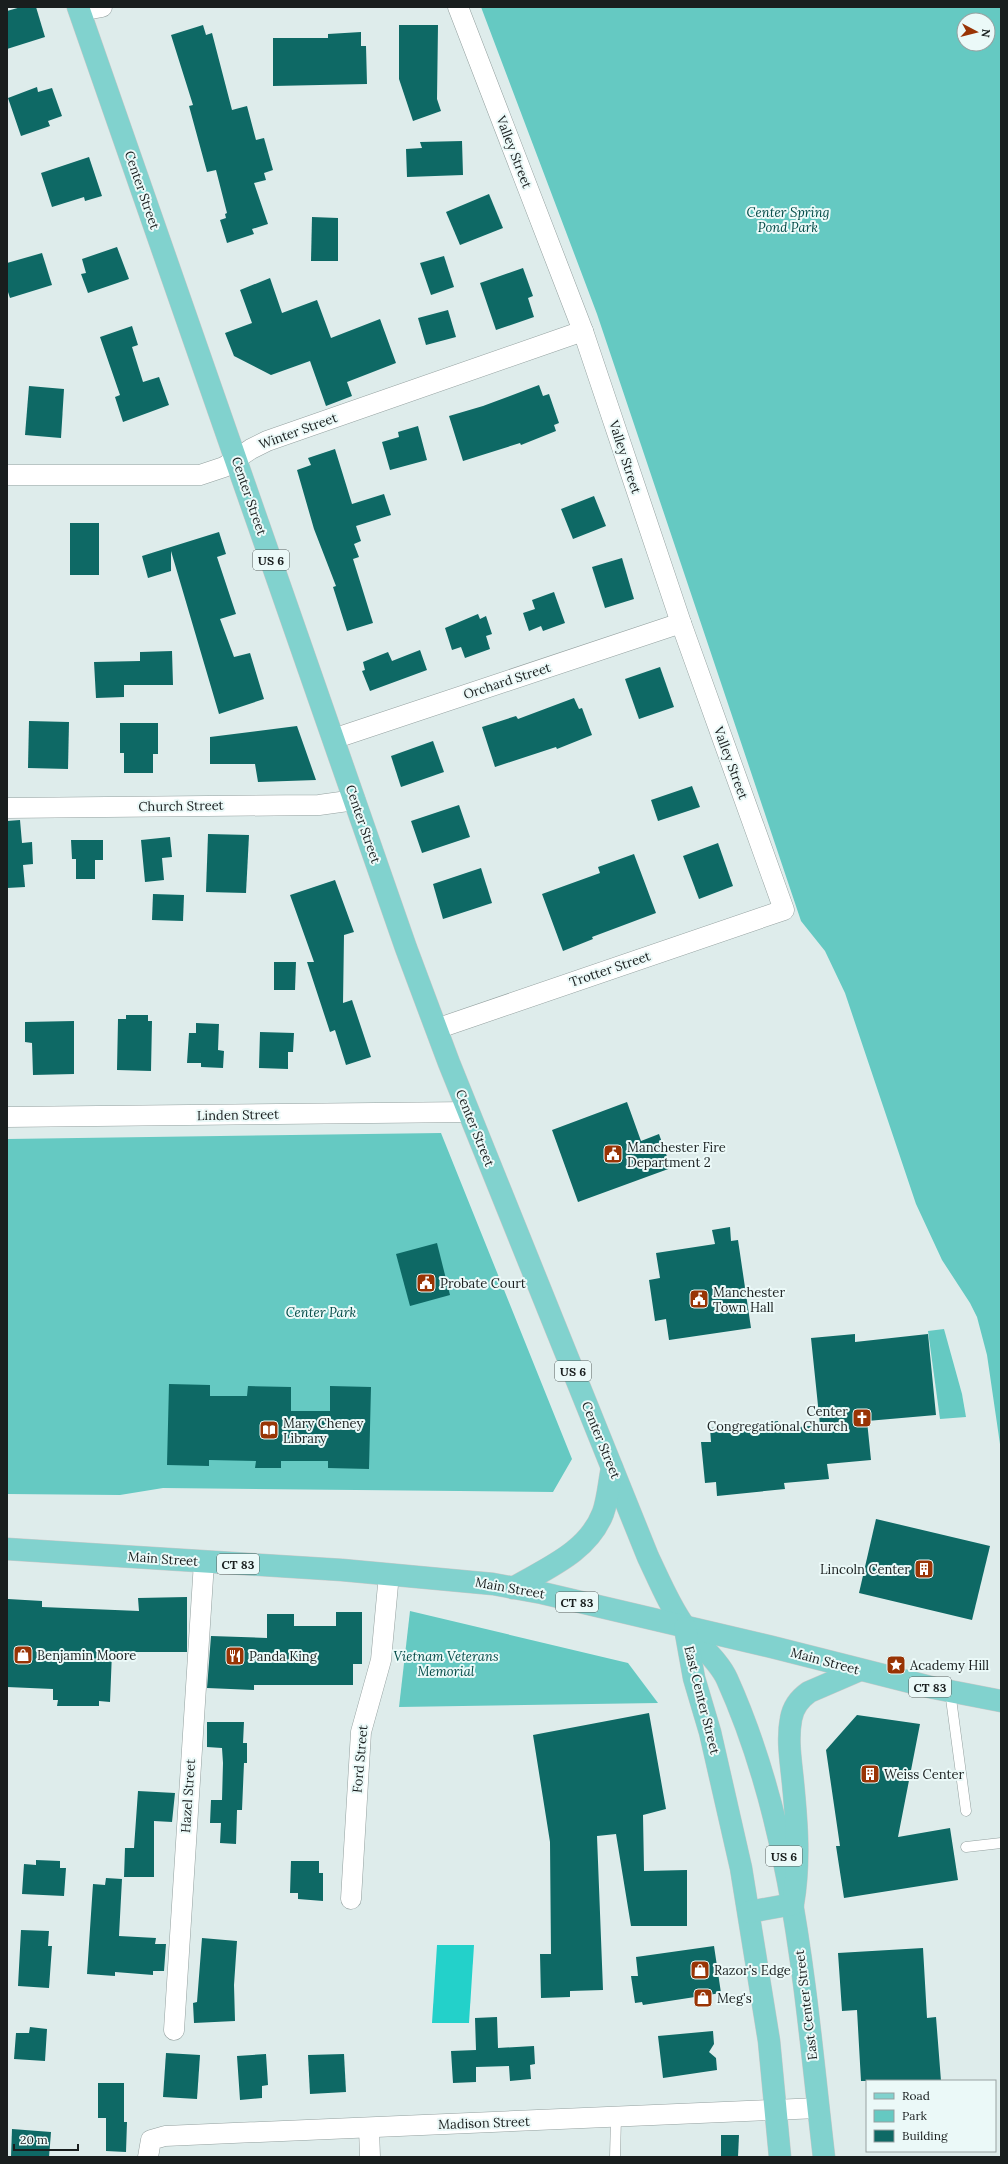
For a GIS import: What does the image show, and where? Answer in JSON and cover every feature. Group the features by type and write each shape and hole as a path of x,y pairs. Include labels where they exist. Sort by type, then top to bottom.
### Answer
{"main road":[{"name":"Center Street","path":"79,9 333,739 436,1029 648,1557 685,1627"},
{"path":"513,1588 570,1555 588,1538 602,1515 612,1468"},
{"name":"Main Street","path":"7,1549 390,1574 475,1582 513,1588 685,1627 860,1670 1001,1702"},
{"name":"East Center Street","path":"685,1627 722,1668 740,1710 771,1805 793,1904 824,2157"},
{"name":"East Center Street","path":"685,1627 694,1678 705,1711 730,1815 749,1912 769,2041 780,2157"},
{"path":"749,1912 793,1904 798,1853 790,1747 792,1716 799,1701 809,1692 860,1670"}],"street":[{"path":"79,9 102,7"},
{"name":"Valley Street","path":"458,7 583,331 680,623 784,910"},
{"name":"Winter Street","path":"7,475 200,475 224,467 267,440 583,331"},
{"name":"Orchard Street","path":"333,739 680,623"},
{"name":"Church Street","path":"7,808 319,805 355,800"},
{"name":"Trotter Street","path":"436,1029 784,910"},
{"name":"Linden Street","path":"7,1117 469,1112"},
{"name":"Hazel Street","path":"174,2030 204,1562"},
{"name":"Ford Street","path":"351,1899 361,1732 381,1660 390,1574"},
{"name":"Madison Street","path":"149,2149 165,2136 818,2108"},
{"path":"369,2128 370,2157"}],"lane":[{"path":"950,1691 966,1811"},
{"path":"966,1848 1001,1843"},
{"path":"615,2157 616,2117"}],"green space":[{"name":"Center Spring Pond Park","path":"481,7 1001,7 1001,1451 987,1355 977,1317 970,1303 942,1260 916,1204 845,993 825,951 801,921 597,314"},
{"name":"Center Park","path":"441,1133 572,1459 553,1492 163,1488 120,1495 7,1494 7,1139"},
{"path":"944,1329 962,1394 966,1417 940,1419 928,1331"},
{"name":"Vietnam Veterans Memorial","path":"410,1611 628,1663 658,1703 399,1707"}],"shaded area":[{"path":"437,1945 474,1945 469,2023 432,2023"}],"building":[{"path":"21,7 36,7 45,37 7,49 7,11"},
{"path":"203,25 206,35 212,33 232,110 247,106 256,140 264,138 273,170 264,173 266,180 254,183 268,224 252,229 254,234 227,243 220,220 226,218 225,214 227,213 216,170 207,172 189,106 193,105 171,35"},
{"path":"399,25 438,25 437,99 441,111 413,121 399,79"},
{"path":"361,32 361,46 366,46 367,84 273,86 273,38 328,38 328,34"},
{"path":"37,87 38,92 52,88 62,116 48,121 50,126 21,136 8,98"},
{"path":"462,141 463,175 407,177 406,149 422,148 420,142"},
{"path":"89,157 102,196 85,201 84,197 52,207 41,173"},
{"path":"489,194 503,228 460,245 446,212"},
{"path":"312,217 338,218 338,261 311,261"},
{"path":"117,247 129,279 88,293 81,274 86,273 82,259"},
{"path":"42,253 52,285 10,298 7,289 7,263"},
{"path":"444,256 454,287 431,295 420,263"},
{"path":"523,268 533,296 528,298 534,317 496,330 480,283"},
{"path":"270,278 282,313 317,300 331,338 380,319 396,363 347,382 352,396 326,406 310,361 271,375 234,356 225,333 252,323 240,290"},
{"path":"448,310 456,337 426,345 418,318"},
{"path":"132,326 138,345 132,347 143,382 159,377 169,405 123,422 115,397 120,395 100,337"},
{"path":"539,385 543,396 549,394 559,423 554,425 556,431 521,445 520,443 463,461 449,416 483,406"},
{"path":"29,386 64,389 61,438 25,435"},
{"path":"418,426 427,460 390,470 382,442 399,437 398,432"},
{"path":"335,449 352,504 384,494 391,515 356,526 361,541 354,544 359,557 353,559 373,623 347,631 333,587 336,586 314,529 297,470 311,465 308,458"},
{"path":"594,496 606,526 573,539 561,509"},
{"path":"70,523 99,523 99,575 70,575"},
{"path":"219,532 226,554 217,557 236,614 220,619 234,657 250,653 264,699 219,714 171,551 171,571 148,578 142,556"},
{"path":"622,558 634,599 605,608 592,567"},
{"path":"554,592 565,623 543,631 541,626 529,631 523,613 535,609 532,600"},
{"path":"478,614 480,619 486,616 492,634 486,636 490,649 465,658 461,647 452,650 445,628"},
{"path":"420,650 427,670 370,691 362,671 365,670 363,662 388,652 392,661"},
{"path":"172,651 173,685 124,685 124,697 96,698 94,662 140,661 140,652"},
{"path":"660,667 674,707 639,719 625,679"},
{"path":"574,698 579,709 582,708 592,735 557,749 556,747 495,767 482,727 516,716 518,719"},
{"path":"29,721 69,722 68,769 28,768"},
{"path":"120,723 158,723 158,754 153,754 153,773 124,773 124,753 120,753"},
{"path":"297,726 316,780 258,782 255,764 210,764 210,737"},
{"path":"433,741 444,772 401,787 391,756"},
{"path":"692,786 700,807 658,821 651,800"},
{"path":"459,805 470,837 422,853 411,821"},
{"path":"20,820 22,843 32,842 33,864 23,865 25,887 7,888 7,821"},
{"path":"208,834 249,835 246,893 206,892"},
{"path":"170,837 172,857 162,858 164,880 145,882 141,840"},
{"path":"71,840 103,840 103,860 95,860 95,879 76,879 76,859 72,859"},
{"path":"718,843 733,886 699,899 683,856"},
{"path":"634,854 656,913 592,937 593,939 563,951 542,894 600,873 598,867"},
{"path":"481,868 492,903 443,919 433,884"},
{"path":"335,880 354,932 344,935 343,1003 352,1000 371,1057 346,1065 335,1030 330,1032 307,962 314,962 290,895"},
{"path":"153,894 184,895 183,921 152,920"},
{"path":"274,962 296,962 295,990 274,990"},
{"path":"126,1015 148,1015 148,1021 152,1021 151,1071 117,1070 118,1019 126,1019"},
{"path":"74,1021 74,1074 33,1075 32,1043 25,1042 25,1022"},
{"path":"196,1023 219,1024 218,1050 224,1051 223,1068 201,1067 201,1063 187,1063 189,1033 196,1033"},
{"path":"260,1032 294,1033 293,1052 288,1052 288,1069 259,1068"},
{"name":"Manchester Fire Department 2","path":"627,1102 641,1141 659,1134 671,1168 578,1202 552,1130"},
{"name":"Manchester Town Hall","path":"730,1227 731,1241 738,1240 751,1328 669,1340 666,1319 655,1321 649,1280 660,1278 656,1253 715,1244 712,1230"},
{"name":"Probate Court","path":"437,1243 450,1295 410,1306 396,1254"},
{"name":"Center Congregational Church","path":"855,1334 855,1342 928,1334 936,1415 867,1421 871,1460 827,1464 829,1479 784,1483 785,1489 717,1496 716,1482 705,1483 701,1442 711,1442 710,1428 778,1421 779,1429 820,1425 811,1338"},
{"name":"Mary Cheney Library","path":"169,1384 210,1385 210,1396 247,1396 248,1386 291,1387 291,1411 330,1411 330,1386 371,1387 369,1469 328,1468 328,1461 281,1461 281,1468 255,1468 256,1461 209,1460 209,1466 167,1465"},
{"name":"Lincoln Center","path":"876,1519 990,1546 972,1620 859,1593"},
{"path":"187,1597 187,1652 112,1652 110,1702 99,1701 99,1706 57,1706 58,1700 53,1700 53,1689 7,1687 8,1599 42,1601 42,1607 139,1611 138,1598"},
{"path":"336,1612 362,1612 362,1664 353,1664 353,1685 254,1685 254,1690 207,1688 211,1636 267,1638 267,1614 294,1614 294,1626 336,1626"},
{"path":"649,1713 666,1809 643,1815 644,1871 687,1870 687,1926 631,1926 616,1834 597,1836 603,1990 570,1991 570,1997 541,1998 540,1954 551,1954 550,1842 533,1735"},
{"path":"857,1715 920,1724 898,1837 950,1828 958,1880 844,1898 836,1846 840,1846 826,1750"},
{"path":"207,1722 244,1722 243,1743 247,1743 247,1763 244,1763 242,1810 237,1810 236,1844 220,1843 221,1823 210,1823 211,1800 222,1800 223,1763 222,1748 207,1747"},
{"path":"138,1791 175,1793 172,1822 154,1821 154,1877 124,1877 125,1848 134,1848"},
{"path":"36,1860 60,1861 60,1868 66,1868 64,1896 22,1894 24,1864 36,1865"},
{"path":"291,1861 319,1861 319,1873 323,1873 323,1901 298,1899 298,1893 290,1893"},
{"path":"106,1878 122,1879 119,1936 156,1938 155,1944 166,1944 164,1971 153,1971 153,1975 115,1972 115,1976 87,1974 93,1884 105,1885"},
{"path":"21,1930 49,1931 48,1946 52,1946 49,1988 18,1986"},
{"path":"202,1938 237,1941 234,1985 235,2021 194,2023 193,2003 197,2002"},
{"path":"714,1946 721,1993 643,2005 642,2002 635,2003 631,1976 638,1976 636,1957"},
{"path":"923,1948 927,2018 936,2017 941,2080 861,2081 857,2010 842,2011 838,1953"},
{"path":"497,2017 498,2048 534,2046 535,2064 530,2065 531,2079 510,2081 509,2066 476,2067 476,2082 453,2083 451,2051 476,2050 475,2018"},
{"path":"30,2027 47,2029 45,2061 14,2059 16,2033 29,2033"},
{"path":"713,2031 714,2044 709,2052 716,2058 717,2070 663,2078 658,2036"},
{"path":"166,2053 200,2055 197,2099 163,2097"},
{"path":"266,2054 268,2085 262,2086 262,2098 240,2100 237,2056"},
{"path":"344,2054 346,2092 310,2094 308,2055"},
{"path":"98,2083 124,2083 124,2122 127,2122 126,2152 106,2151 106,2118 98,2118"},
{"path":"12,2129 51,2132 49,2157 11,2157"},
{"path":"721,2135 739,2135 738,2157 721,2157"}],"place":[{"name":"Manchester Fire Department 2","path":"613,1154"},
{"name":"Probate Court","path":"426,1283"},
{"name":"Manchester Town Hall","path":"699,1299"},
{"name":"Center Congregational Church","path":"862,1418"},
{"name":"Mary Cheney Library","path":"269,1430"},
{"name":"Lincoln Center","path":"924,1569"},
{"name":"Benjamin Moore","path":"23,1655"},
{"name":"Panda King","path":"235,1656"},
{"name":"Academy Hill","path":"896,1665"},
{"name":"Weiss Center","path":"870,1774"},
{"name":"Razor's Edge","path":"700,1970"},
{"name":"Meg's","path":"703,1998"}]}
